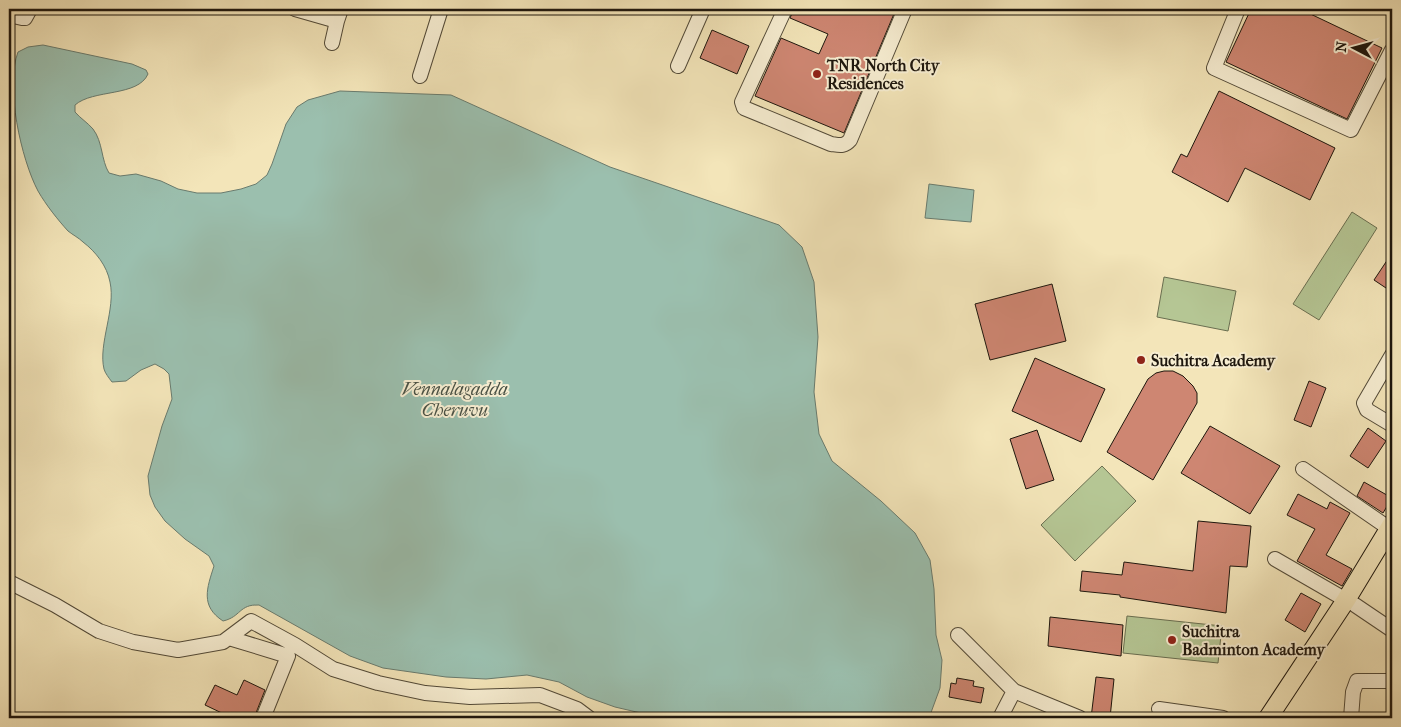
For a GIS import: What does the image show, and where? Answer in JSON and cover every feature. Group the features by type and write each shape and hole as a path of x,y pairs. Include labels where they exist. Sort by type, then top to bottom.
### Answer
{"main road":[{"path":"1282,718 1391,532"},
{"path":"1268,718 1350,602"}],"street":[{"path":"9,15 25,18 30,9"},
{"path":"295,9 339,15 332,43"},
{"path":"420,76 441,9"},
{"path":"678,66 703,9"},
{"path":"785,9 742,102 744,108 831,144 842,146 850,140 905,9"},
{"path":"1238,9 1214,68 1351,130 1392,50"},
{"path":"1392,355 1364,403 1366,410 1392,425"},
{"path":"1303,469 1391,532"},
{"path":"1275,559 1350,602 1392,630"},
{"path":"9,582 55,605 100,631 133,642 178,650 223,642 251,621 295,645 333,669 369,680 425,693 470,697 540,695 577,710 589,718"},
{"path":"958,636 1014,691 1060,714 1080,718"},
{"path":"229,638 288,656 263,718"},
{"path":"1351,718 1352,692 1357,682 1386,681"},
{"path":"1000,718 1014,691"},
{"path":"1159,709 1223,718"}],"green space":[{"path":"1352,212 1377,228 1319,320 1293,304"},
{"path":"1164,277 1236,291 1228,331 1157,317"},
{"path":"1102,466 1136,501 1075,561 1041,525"},
{"name":"Suchitra Badminton Academy","path":"1127,616 1222,626 1218,663 1123,653"}],"water":[{"name":"Vennalagadda Cheruvu","path":"43,45 132,64 146,70 148,74 143,81 135,86 83,100 75,105 75,112 96,134 109,173 120,176 136,174 161,181 178,189 197,193 221,193 241,189 256,184 267,175 286,124 297,107 308,100 340,91 451,95 610,167 779,225 802,247 814,282 818,337 814,392 819,434 832,461 881,501 915,533 930,560 934,589 936,635 942,660 940,688 929,718 658,717 615,707 587,697 559,682 527,675 486,679 446,677 383,668 350,656 259,605 247,607 233,617 223,621 211,609 208,603 209,582 214,566 209,556 185,539 165,521 155,507 150,495 148,476 162,426 172,399 169,374 155,364 141,370 126,381 112,382 107,376 104,369 103,349 111,303 109,276 104,265 96,255 88,246 68,231 48,207 38,191 26,161 14,102 14,66 18,52 28,47"},
{"path":"929,184 974,190 971,222 925,218"}],"building":[{"name":"TNR North City Residences","path":"794,9 896,9 844,133 755,96 781,38 819,54 828,34 790,18"},
{"path":"1251,9 1300,9 1382,48 1347,119 1226,62"},
{"path":"712,30 749,46 737,74 700,58"},
{"path":"1219,91 1335,148 1310,200 1245,168 1228,202 1172,172 1181,154 1187,157"},
{"path":"1392,253 1392,292 1374,280"},
{"path":"1052,284 1066,341 990,360 975,304"},
{"path":"1035,358 1105,389 1081,442 1012,411"},
{"path":"1173,371 1183,376 1197,393 1197,403 1153,480 1107,452 1148,379 1156,373"},
{"path":"1309,381 1326,388 1311,427 1294,420"},
{"path":"1210,426 1280,466 1250,514 1181,473"},
{"path":"1368,428 1386,441 1368,468 1350,456"},
{"path":"1037,430 1054,480 1026,489 1010,439"},
{"path":"1364,482 1392,498 1383,513 1357,496"},
{"path":"1298,494 1327,509 1330,502 1350,513 1326,555 1352,569 1342,586 1297,561 1315,529 1287,515"},
{"path":"1198,521 1251,526 1247,567 1230,566 1226,613 1120,597 1120,595 1080,591 1082,571 1122,575 1124,562 1193,571"},
{"path":"1301,593 1321,604 1305,632 1285,620"},
{"path":"1050,617 1123,625 1121,656 1048,646"},
{"path":"1096,677 1114,679 1110,718 1091,718"},
{"path":"957,678 974,681 973,686 984,688 981,703 949,697 951,683 956,684"},
{"path":"244,680 265,690 254,718 224,718 226,715 205,705 215,685 237,695"}],"place":[{"name":"TNR North City Residences","path":"817,74"},
{"name":"Suchitra Academy","path":"1141,360"},
{"name":"Suchitra Badminton Academy","path":"1172,640"}]}
